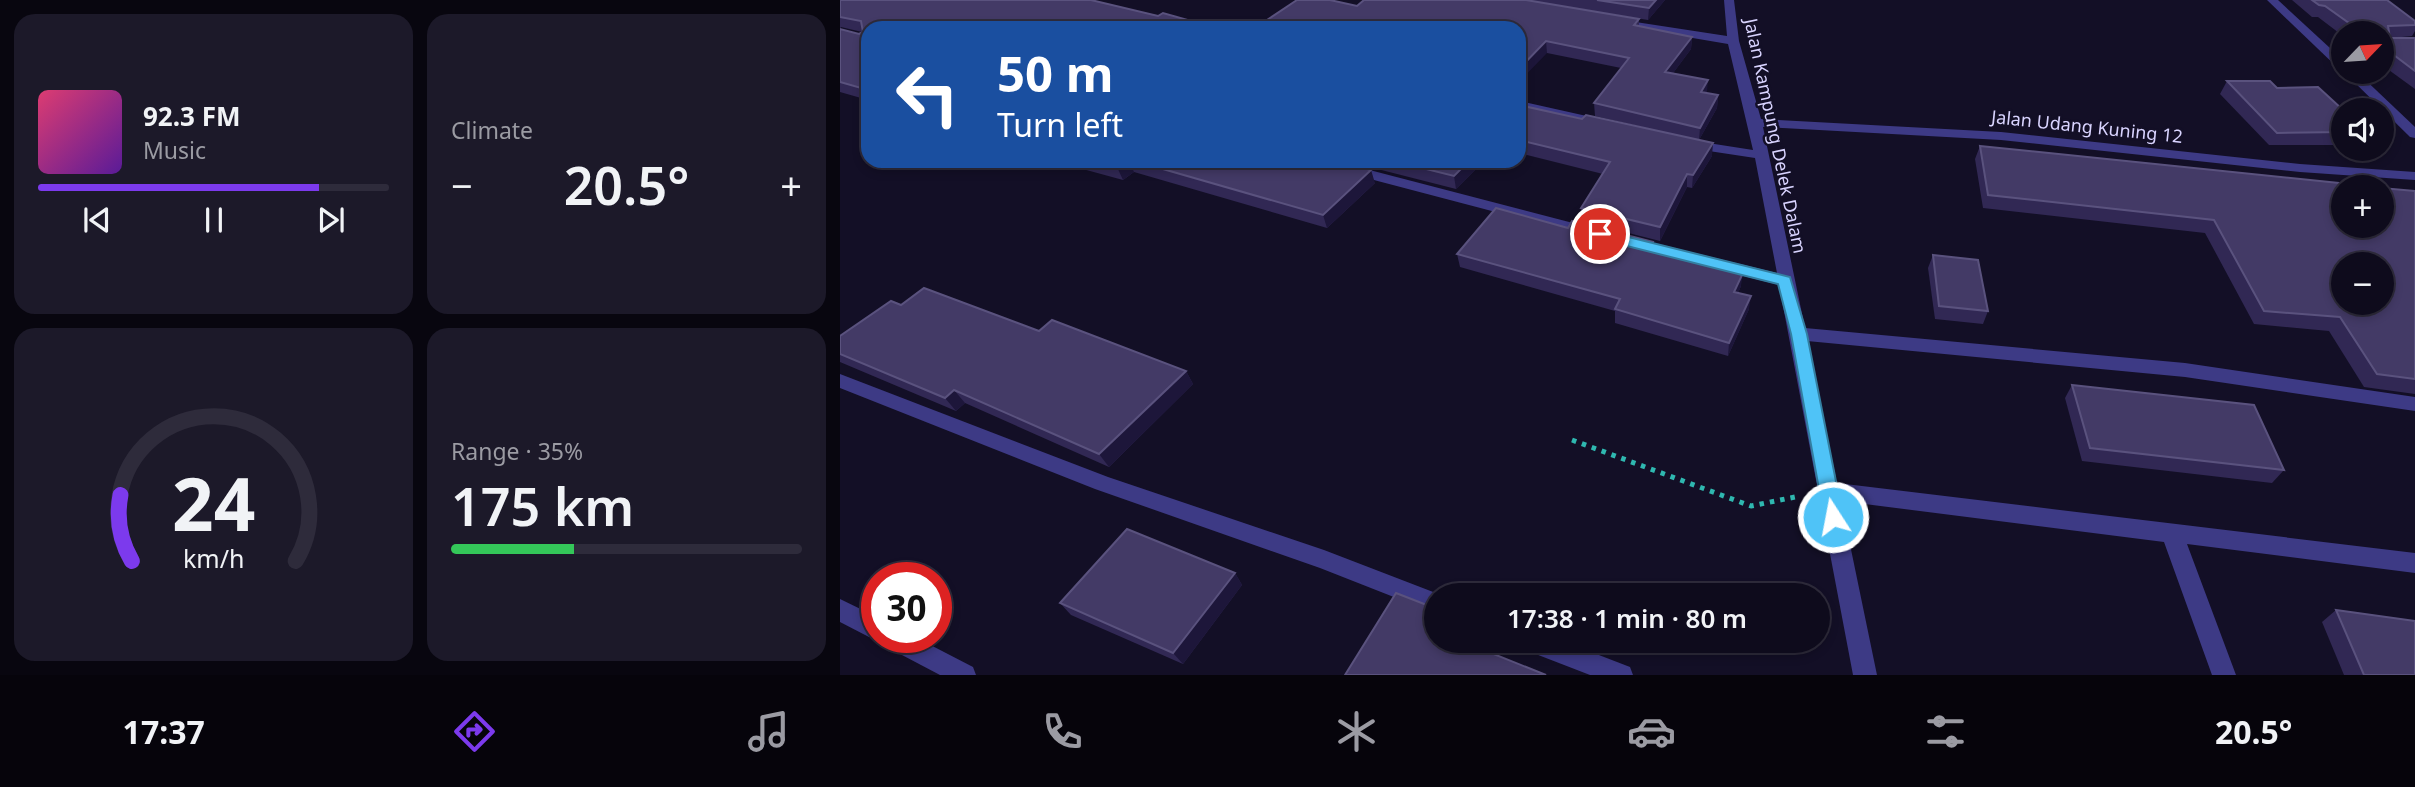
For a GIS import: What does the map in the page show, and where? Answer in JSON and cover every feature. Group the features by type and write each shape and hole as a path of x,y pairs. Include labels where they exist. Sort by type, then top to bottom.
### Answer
{"street":[{"name":"Jalan Kampung Delek Dalam","path":"1729,0 1733,41 1762,155 1865,675"},
{"path":"2272,0 2331,54"},
{"path":"1601,19 1733,41"},
{"path":"2321,44 2331,44"},
{"path":"2363,84 2415,134"},
{"path":"1526,107 1613,126"},
{"name":"Jalan Udang Kuning 12","path":"1755,122 2001,136 2300,168 2415,176"},
{"path":"1677,141 1762,155"},
{"path":"1345,168 1612,238"},
{"path":"1652,248 1785,281"},
{"path":"1799,334 2050,353 2323,387 2415,404"},
{"path":"840,381 1102,483 1324,560 1424,599"},
{"path":"1828,491 2415,563"},
{"path":"2172,533 2224,675"},
{"path":"840,610 861,621"},
{"path":"922,653 964,675"},
{"path":"1563,653 1621,675"}],"path":[{"path":"1572,440 1751,506 1828,491"}],"building":[{"path":"840,0 1091,0 1191,21 861,21 840,17"},
{"path":"1297,0 1330,0 1357,6 1364,0 1526,0 1639,19 1634,25 1692,37 1665,72 1708,80 1701,92 1718,95 1700,128 1594,103 1629,58 1546,41 1526,62 1526,21 1266,21"},
{"path":"1597,0 1656,0 1649,8"},
{"path":"2312,0 2387,0 2415,21 2415,25 2394,26 2394,21 2346,21 2325,6"},
{"path":"840,29 861,33 861,88 840,82"},
{"path":"2394,38 2415,38 2415,71 2394,55"},
{"path":"2227,81 2270,81 2277,88 2318,87 2331,99 2331,132 2277,133"},
{"path":"1526,107 1582,119 1586,115 1713,143 1693,175 1687,174 1660,227 1581,208 1610,162 1526,142"},
{"path":"1980,146 2331,182 2331,238 2394,238 2394,189 2415,191 2415,379 2377,374 2340,317 2264,311 2214,220 1988,195"},
{"path":"1159,168 1371,170 1323,215"},
{"path":"1422,168 1462,168 1454,176"},
{"path":"1496,208 1568,228 1572,221 1653,242 1651,246 1743,273 1734,292 1751,296 1729,343 1615,309 1620,299 1457,254"},
{"path":"1933,255 1978,260 1988,311 1939,306"},
{"path":"924,288 1039,331 1052,320 1186,371 1099,454 954,390 945,398 840,354 840,336 891,301 901,305"},
{"path":"2072,385 2254,405 2284,470 2090,448"},
{"path":"1127,529 1235,573 1173,653 1060,603"},
{"path":"1396,593 1424,604 1424,653 1491,653 1546,675 1345,675"},
{"path":"2336,610 2415,621 2415,675 2364,675"}],"route":[{"path":"1600,234 1785,281 1799,334 1833,517"}]}
